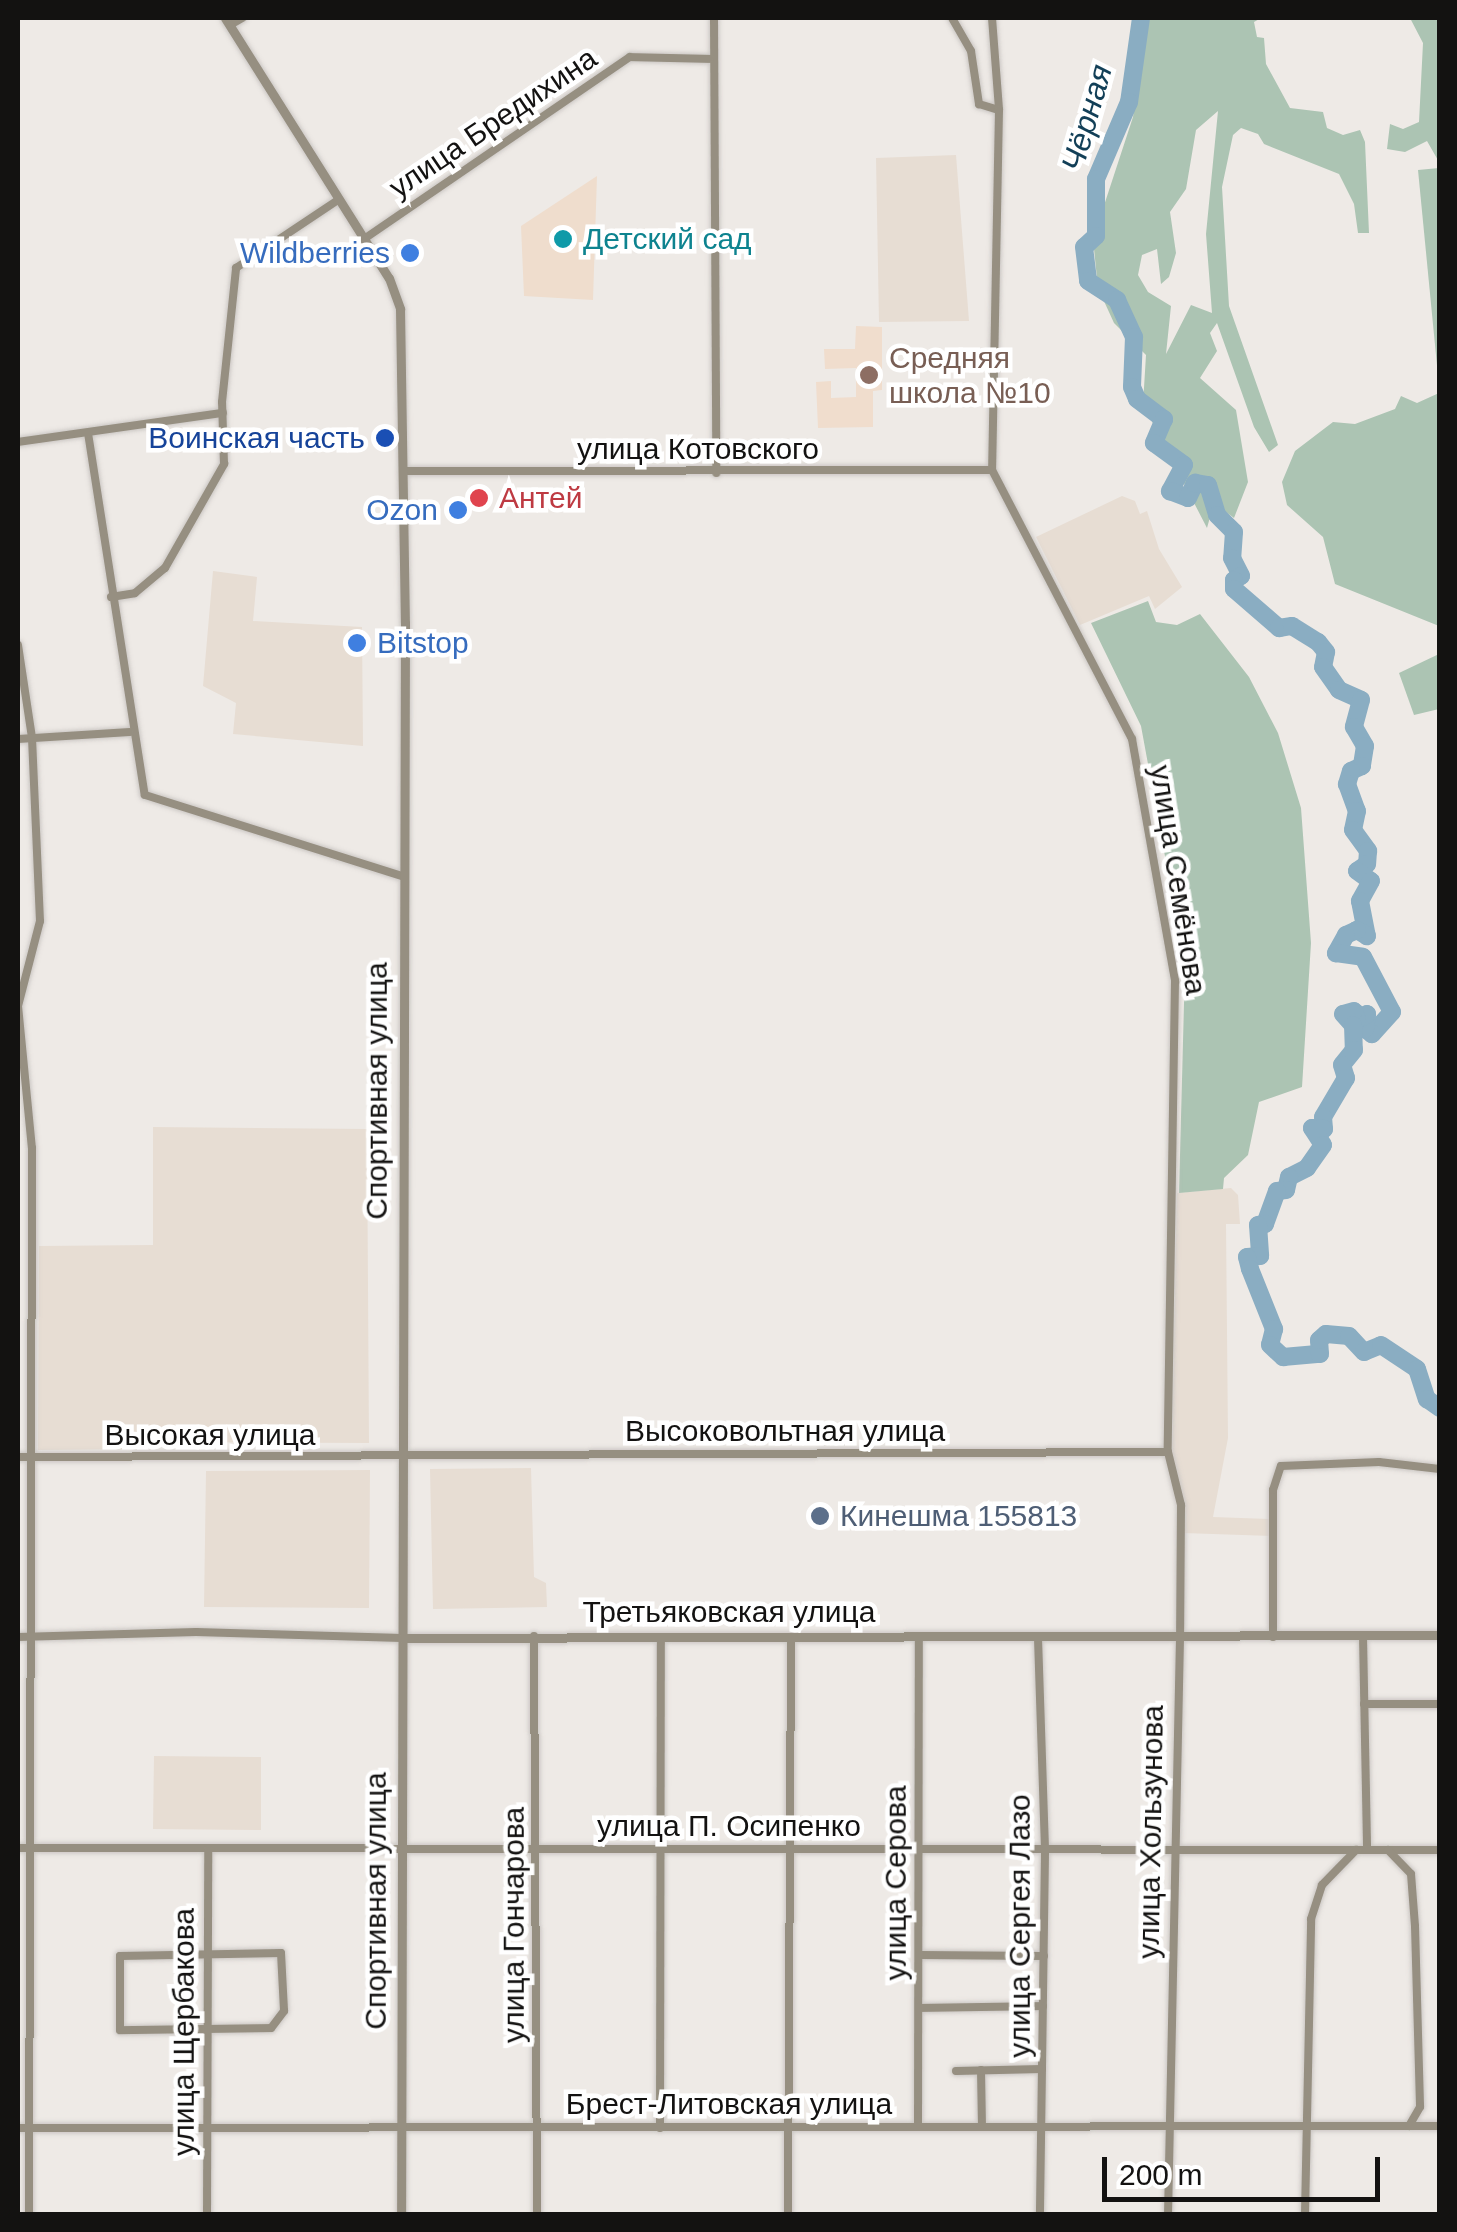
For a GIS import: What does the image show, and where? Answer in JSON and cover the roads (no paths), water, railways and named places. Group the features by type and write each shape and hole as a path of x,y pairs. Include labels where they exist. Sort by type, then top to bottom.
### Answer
{"street":[{"path":"228,21 242,18"},
{"path":"714,18 710,59 716,474"},
{"path":"952,18 971,51 979,104 998,110"},
{"path":"992,18 998,110 992,470"},
{"name":"Спортивная улица","path":"228,21 399,302 403,470 401,2214"},
{"name":"улица Бредихина","path":"364,239 630,57 710,59"},
{"path":"111,598 135,593 165,568 224,464 222,413 236,268 338,200"},
{"path":"18,442 222,413"},
{"path":"88,432 130,732 150,801 402,876"},
{"name":"улица Котовского","path":"403,470 716,474 992,470"},
{"name":"улица Семёнова","path":"992,470 1121,710 1161,887 1176,1028 1168,1452"},
{"path":"18,644 32,738 40,920 18,1006 20,1074 31,1124 30,2214"},
{"path":"18,739 130,732"},
{"path":"18,1236 30,1237"},
{"name":"Высоковольтная улица","path":"402,1456 1168,1452"},
{"name":"улица Хользунова","path":"1168,1452 1180,1505 1168,2214"},
{"name":"Высокая улица","path":"18,1457 402,1456"},
{"path":"1273,1637 1273,1490 1281,1466 1378,1462 1440,1470"},
{"name":"Третьяковская улица","path":"18,1637 196,1632 402,1638 1440,1635"},
{"name":"улица Гончарова","path":"534,1636 537,2214"},
{"path":"1363,1636 1368,1850"},
{"path":"660,2128 661,1638"},
{"path":"788,2214 794,1849 791,1638"},
{"name":"улица Серова","path":"918,2127 919,1638"},
{"name":"улица Сергея Лазо","path":"1038,1638 1045,1852 1040,2214"},
{"path":"1364,1704 1440,1704"},
{"path":"18,1752 30,1752"},
{"name":"улица П. Осипенко","path":"18,1848 1440,1850"},
{"name":"улица Щербакова","path":"207,2214 204,1956 208,1850"},
{"path":"1305,2214 1312,1918 1322,1885 1356,1850"},
{"path":"1388,1850 1411,1874 1420,2108 1410,2126"},
{"path":"282,1953 284,2011 271,2028 120,2030 120,1956 204,1956 282,1953"},
{"path":"920,1956 1044,1956"},
{"path":"18,1999 28,2000"},
{"path":"920,2008 1043,2006"},
{"path":"956,2071 1042,2068"},
{"path":"981,2070 982,2127"},
{"name":"Брест-Литовская улица","path":"18,2128 1440,2126"}],"waterway":[{"name":"Чёрная","path":"1141,18 1129,102 1096,179 1096,236 1084,247 1088,281 1117,300 1134,337 1132,387 1137,399 1164,419 1154,443 1184,465 1170,491 1188,498 1195,483 1208,485 1217,515 1234,532 1232,558 1241,576 1234,580 1234,589 1279,628 1292,626 1318,642 1326,652 1323,667 1339,690 1361,700 1354,727 1365,746 1362,766 1351,771 1347,784 1357,811 1353,830 1368,851 1367,864 1357,871 1371,881 1360,901 1367,936 1357,930 1346,935 1336,953 1363,957 1392,1012 1372,1034 1365,1029 1367,1014 1357,1020 1354,1011 1343,1014 1353,1025 1354,1050 1342,1065 1346,1078 1323,1117 1324,1129 1312,1128 1323,1145 1307,1168 1289,1177 1286,1190 1277,1191 1265,1224 1258,1225 1260,1256 1247,1257 1274,1329 1270,1345 1283,1357 1320,1354 1319,1340 1326,1334 1349,1336 1364,1352 1381,1345 1417,1369 1427,1399 1440,1408"}],"place":[{"name":"Детский сад","path":"563,239"},
{"name":"Wildberries","path":"410,253"},
{"name":"Средняя школа №10","path":"869,375"},
{"name":"Воинская часть","path":"385,438"},
{"name":"Антей","path":"479,498"},
{"name":"Ozon","path":"458,510"},
{"name":"Bitstop","path":"357,643"},
{"name":"Кинешма 155813","path":"820,1516"}]}
